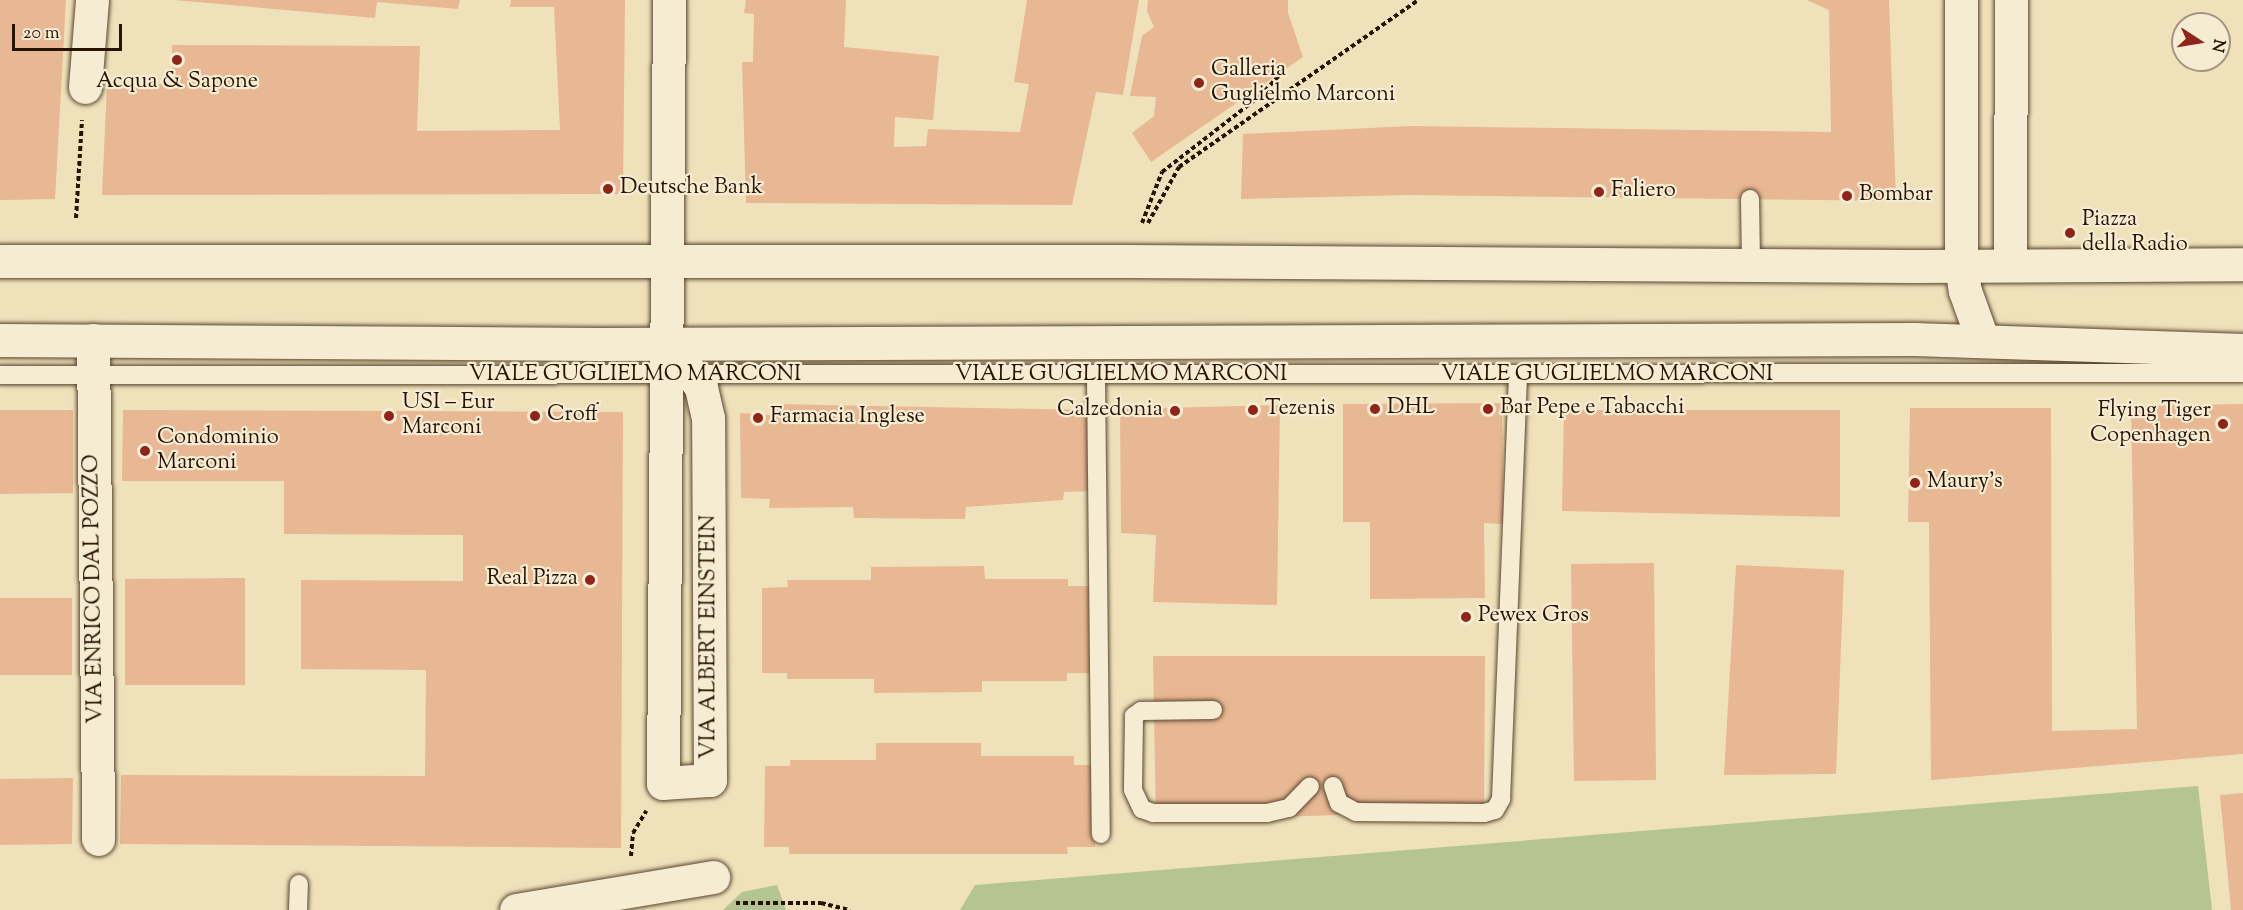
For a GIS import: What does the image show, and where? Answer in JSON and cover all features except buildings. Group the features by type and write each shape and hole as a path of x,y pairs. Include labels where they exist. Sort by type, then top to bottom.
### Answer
{"main road":[{"path":"84,101 92,0"},
{"name":"VIA ALBERT EINSTEIN","path":"669,0 666,263 669,344 680,377 708,418 710,780 663,783 680,377"},
{"path":"1961,0 1960,264 1965,291 1983,341 2243,350"},
{"path":"2010,264 2011,0"},
{"path":"0,261 2243,264"},
{"name":"VIALE GUGLIELMO MARCONI","path":"0,340 669,344 1983,341"},
{"name":"VIA ENRICO DAL POZZO","path":"93,340 99,839"},
{"path":"516,910 721,890"}],"lane":[{"path":"1750,199 1751,265"},
{"name":"VIALE GUGLIELMO MARCONI","path":"0,375 1096,377 2243,373"},
{"path":"1333,786 1339,803 1356,812 1484,813 1495,810 1501,799 1518,376"},
{"path":"1096,377 1101,834"},
{"path":"1213,710 1141,711 1134,716 1132,790 1142,809 1153,813 1267,813 1289,808 1310,786"},
{"path":"298,910 299,884"}],"path":[{"path":"1148,224 1179,167 1331,58 1418,0"},
{"path":"1142,223 1162,172 1260,96 1284,70"},
{"path":"76,218 84,101"},
{"path":"638,856 631,856 633,833 663,783"},
{"path":"721,890 821,903 850,910"}],"green space":[{"path":"2198,786 2212,910 960,910 975,885"},
{"path":"777,885 786,910 723,910 742,892"}],"place":[{"name":"Acqua & Sapone","path":"177,60"},
{"name":"Galleria Guglielmo Marconi","path":"1199,83"},
{"name":"Deutsche Bank","path":"608,189"},
{"name":"Faliero","path":"1599,192"},
{"name":"Bombar","path":"1847,196"},
{"name":"Piazza della Radio","path":"2070,233"},
{"name":"DHL","path":"1375,409"},
{"name":"Bar Pepe e Tabacchi","path":"1488,409"},
{"name":"Tezenis","path":"1253,410"},
{"name":"Calzedonia","path":"1175,411"},
{"name":"USI – Eur Marconi","path":"389,416"},
{"name":"Croff","path":"535,416"},
{"name":"Farmacia Inglese","path":"758,418"},
{"name":"Flying Tiger Copenhagen","path":"2223,424"},
{"name":"Condominio Marconi","path":"145,451"},
{"name":"Maury’s","path":"1915,483"},
{"name":"Real Pizza","path":"590,580"},
{"name":"Pewex Gros","path":"1466,617"}]}
